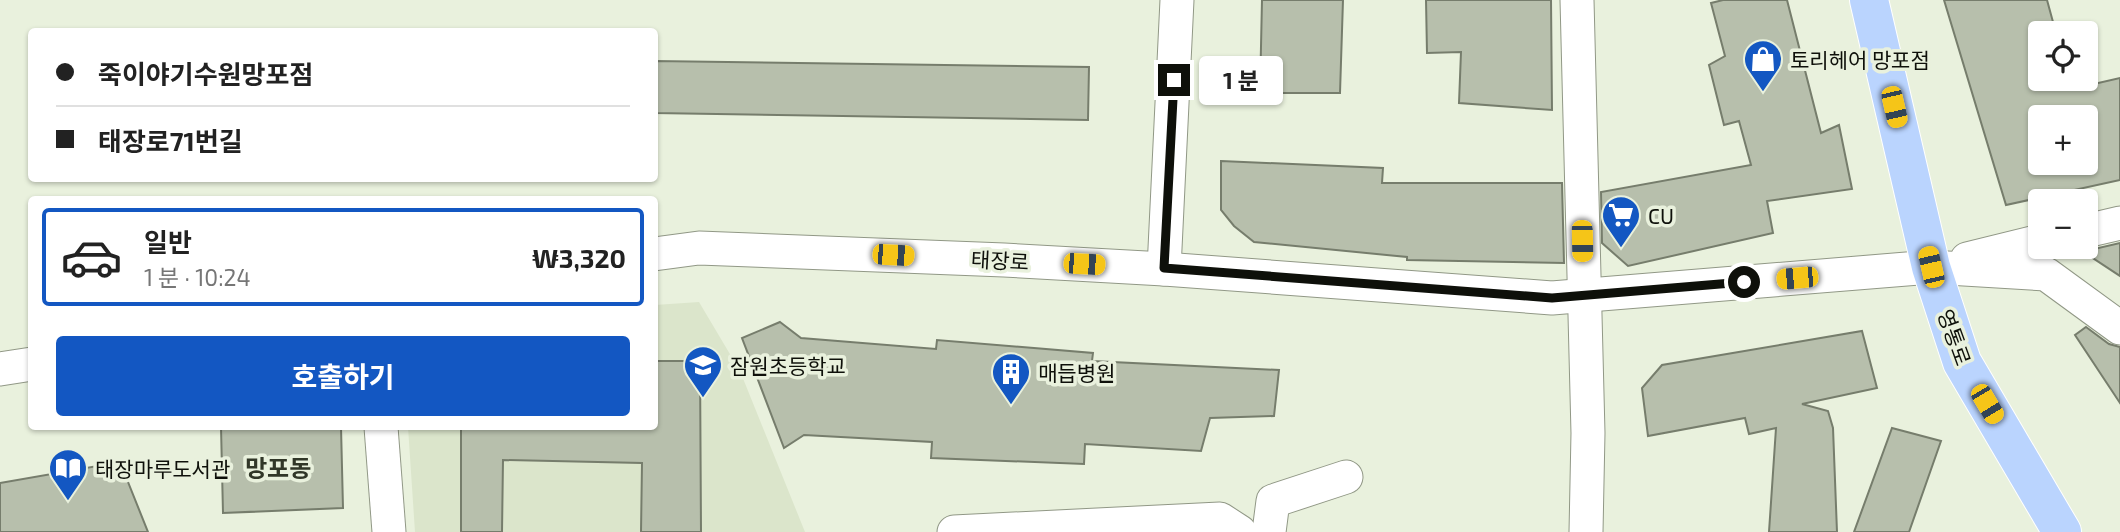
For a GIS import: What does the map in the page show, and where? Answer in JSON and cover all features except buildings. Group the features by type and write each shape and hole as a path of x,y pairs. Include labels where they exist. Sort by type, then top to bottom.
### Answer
{"main road":[{"name":"영통로","path":"1869,0 1931,267 1962,362 2062,532"}],"street":[{"path":"1164,268 1177,0"},
{"path":"1577,0 1588,433 1586,532"},
{"path":"2098,228 2120,223"},
{"path":"1931,267 2028,245"},
{"name":"태장로","path":"658,253 699,248 1164,268 1552,298 1931,267"},
{"path":"1931,267 2046,274 2120,328"},
{"path":"0,369 28,365"},
{"path":"382,430 389,532"},
{"path":"1269,532 1273,501 1346,477"},
{"path":"954,532 1220,519 1240,532"}],"shaded area":[{"name":"잠원초등학교","path":"699,302 740,371 805,532 415,532 408,430 658,430 658,305"}],"place":[{"name":"토리헤어 망포점","path":"1763,93"},
{"name":"CU","path":"1621,249"},
{"name":"잠원초등학교","path":"703,399"},
{"name":"매듭병원","path":"1011,406"},
{"name":"태장마루도서관","path":"68,502"}],"district":[{"name":"망포동","path":"278,467"}],"route":[{"path":"1174,80 1164,268 1552,298 1744,282"}]}
